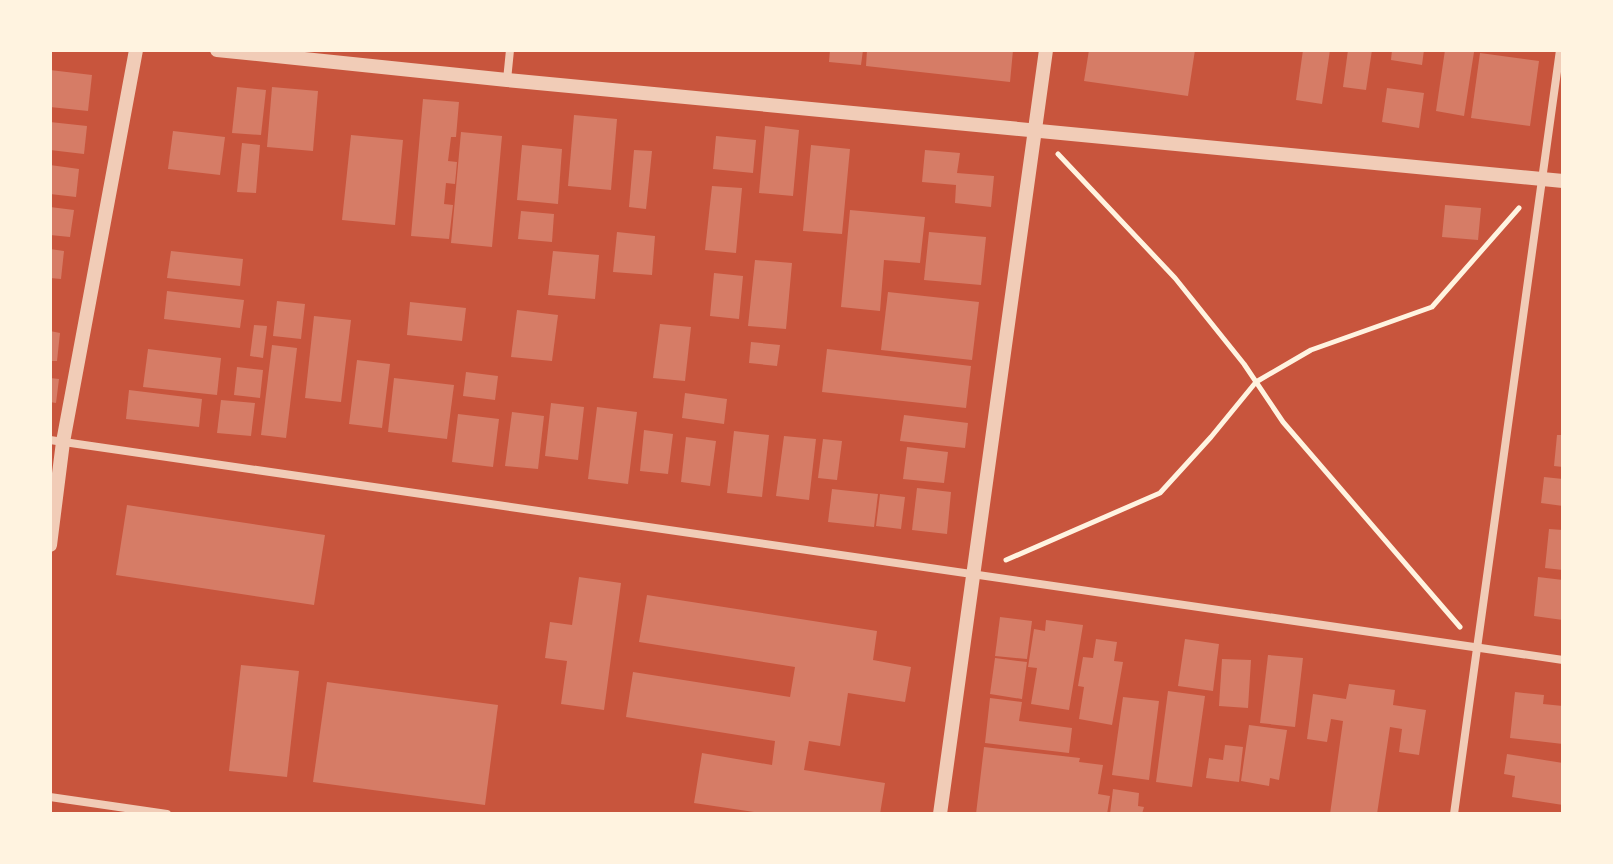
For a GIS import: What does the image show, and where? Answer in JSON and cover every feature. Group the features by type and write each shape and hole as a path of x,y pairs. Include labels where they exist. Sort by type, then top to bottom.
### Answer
{"street":[{"path":"50,545 57,441 82,354 136,50"},
{"path":"217,50 1563,181"},
{"path":"507,80 510,50"},
{"path":"940,814 1046,50"},
{"path":"1454,814 1560,50"},
{"path":"57,441 1563,660"},
{"path":"50,797 167,814"}],"path":[{"path":"1035,130 1175,278 1256,382 1283,422 1478,648"},
{"path":"972,575 1160,493 1256,382 1311,350 1432,307 1544,179"}],"building":[{"path":"830,50 863,50 861,65 829,62"},
{"path":"867,50 1013,50 1010,82 866,66"},
{"path":"1089,50 1195,50 1188,96 1084,81"},
{"path":"1303,50 1330,50 1322,104 1296,100"},
{"path":"1348,50 1372,50 1366,90 1343,87"},
{"path":"1392,50 1424,50 1422,65 1391,60"},
{"path":"1445,50 1474,52 1464,116 1436,111"},
{"path":"1480,53 1539,61 1530,126 1471,118"},
{"path":"50,70 92,75 88,111 50,107"},
{"path":"237,87 266,90 261,135 232,133"},
{"path":"272,87 318,91 313,151 267,147"},
{"path":"1387,88 1424,93 1419,128 1382,122"},
{"path":"423,99 459,102 456,137 451,137 448,161 457,162 455,184 446,183 444,204 453,205 449,239 411,236"},
{"path":"574,115 617,119 611,190 568,186"},
{"path":"50,122 87,126 84,154 50,150"},
{"path":"765,126 799,130 793,196 759,193"},
{"path":"173,131 225,137 220,175 168,169"},
{"path":"461,132 502,136 492,247 451,243"},
{"path":"351,135 403,140 395,225 342,220"},
{"path":"716,136 756,140 753,173 713,169"},
{"path":"242,143 260,145 256,193 237,192"},
{"path":"522,145 562,149 558,204 517,200"},
{"path":"811,145 850,149 842,234 803,231"},
{"path":"634,150 652,151 646,209 629,207"},
{"path":"925,150 960,153 957,173 994,176 991,207 955,203 956,185 922,182"},
{"path":"50,165 79,169 76,197 50,194"},
{"path":"712,186 742,188 736,253 705,250"},
{"path":"1445,205 1481,208 1478,240 1442,237"},
{"path":"50,207 74,210 70,237 50,235"},
{"path":"850,210 925,217 920,263 884,260 880,311 841,307"},
{"path":"521,211 554,214 552,242 518,239"},
{"path":"617,232 655,236 652,275 613,272"},
{"path":"929,232 986,237 981,285 924,280"},
{"path":"50,249 64,251 61,279 50,278"},
{"path":"171,251 243,259 240,286 167,278"},
{"path":"553,251 599,255 595,299 548,295"},
{"path":"755,260 792,263 786,329 748,326"},
{"path":"714,273 743,276 739,319 710,316"},
{"path":"167,291 244,300 240,328 164,319"},
{"path":"888,292 979,302 972,360 881,350"},
{"path":"277,301 305,304 301,339 273,336"},
{"path":"410,302 466,308 462,341 407,335"},
{"path":"517,310 558,315 552,361 511,357"},
{"path":"314,316 351,320 341,402 305,398"},
{"path":"660,324 691,327 685,381 653,378"},
{"path":"254,325 267,326 263,358 250,356"},
{"path":"50,331 60,333 57,361 50,361"},
{"path":"751,342 780,345 777,366 749,363"},
{"path":"272,345 297,348 286,438 261,435"},
{"path":"148,349 221,358 217,395 143,387"},
{"path":"827,349 971,366 966,408 822,392"},
{"path":"357,360 390,364 382,428 349,424"},
{"path":"237,367 263,370 260,398 234,395"},
{"path":"466,372 498,376 495,400 463,396"},
{"path":"50,378 59,379 56,403 50,402"},
{"path":"394,378 454,385 447,439 388,432"},
{"path":"129,390 202,399 199,427 126,419"},
{"path":"685,393 727,399 724,424 682,418"},
{"path":"221,400 255,403 251,436 217,433"},
{"path":"551,403 584,407 578,460 545,456"},
{"path":"597,407 637,412 628,484 588,479"},
{"path":"512,412 544,416 538,469 505,466"},
{"path":"458,414 499,419 493,467 452,462"},
{"path":"904,415 968,423 965,448 900,441"},
{"path":"644,430 673,434 668,474 640,471"},
{"path":"734,431 769,435 762,497 727,493"},
{"path":"1557,435 1563,435 1563,467 1554,466"},
{"path":"784,436 816,439 809,500 776,496"},
{"path":"686,437 716,441 710,486 681,482"},
{"path":"823,439 842,441 837,480 818,478"},
{"path":"907,447 948,452 944,483 903,479"},
{"path":"1544,477 1563,479 1563,506 1541,503"},
{"path":"917,488 951,492 947,534 912,530"},
{"path":"832,489 878,494 874,527 828,522"},
{"path":"880,494 905,497 901,529 876,526"},
{"path":"127,505 325,535 314,605 116,575"},
{"path":"1549,529 1563,530 1563,570 1545,568"},
{"path":"579,577 621,583 604,710 561,704 567,661 545,658 550,622 572,625"},
{"path":"1538,577 1563,580 1563,620 1534,616"},
{"path":"647,595 877,631 873,660 911,667 905,702 848,693 840,746 809,741 804,770 885,783 880,814 767,814 694,803 702,753 772,765 775,741 626,717 633,672 790,697 795,667 639,642"},
{"path":"1000,617 1032,621 1027,659 995,656"},
{"path":"1046,620 1083,625 1069,710 1031,704 1037,668 1028,667 1034,629 1045,631"},
{"path":"1096,639 1117,642 1114,661 1123,662 1112,725 1079,719 1084,687 1078,686 1083,657 1093,658"},
{"path":"1185,639 1219,644 1213,691 1178,686"},
{"path":"1268,655 1303,658 1295,727 1260,723"},
{"path":"995,658 1027,662 1022,699 990,694"},
{"path":"1222,659 1251,660 1248,708 1219,706"},
{"path":"241,665 299,671 287,777 229,771"},
{"path":"327,682 498,705 485,805 313,782"},
{"path":"1349,684 1395,690 1393,705 1426,710 1419,755 1399,752 1402,729 1390,727 1377,814 1330,814 1343,721 1331,719 1327,742 1307,739 1313,694 1346,699"},
{"path":"1168,691 1205,696 1192,787 1156,782"},
{"path":"1515,692 1544,695 1543,704 1563,706 1563,744 1510,738"},
{"path":"1123,697 1159,701 1149,780 1112,775"},
{"path":"990,698 1022,702 1019,721 1072,728 1069,753 985,743"},
{"path":"1249,725 1287,730 1279,780 1270,778 1269,786 1241,781"},
{"path":"1225,745 1243,747 1239,782 1206,778 1209,758 1223,760"},
{"path":"984,747 1080,758 1079,762 1103,765 1098,794 1110,796 1107,814 976,814"},
{"path":"1507,754 1563,763 1563,805 1512,797 1515,776 1504,774"},
{"path":"1113,789 1139,793 1138,806 1144,807 1142,814 1110,814"}]}
